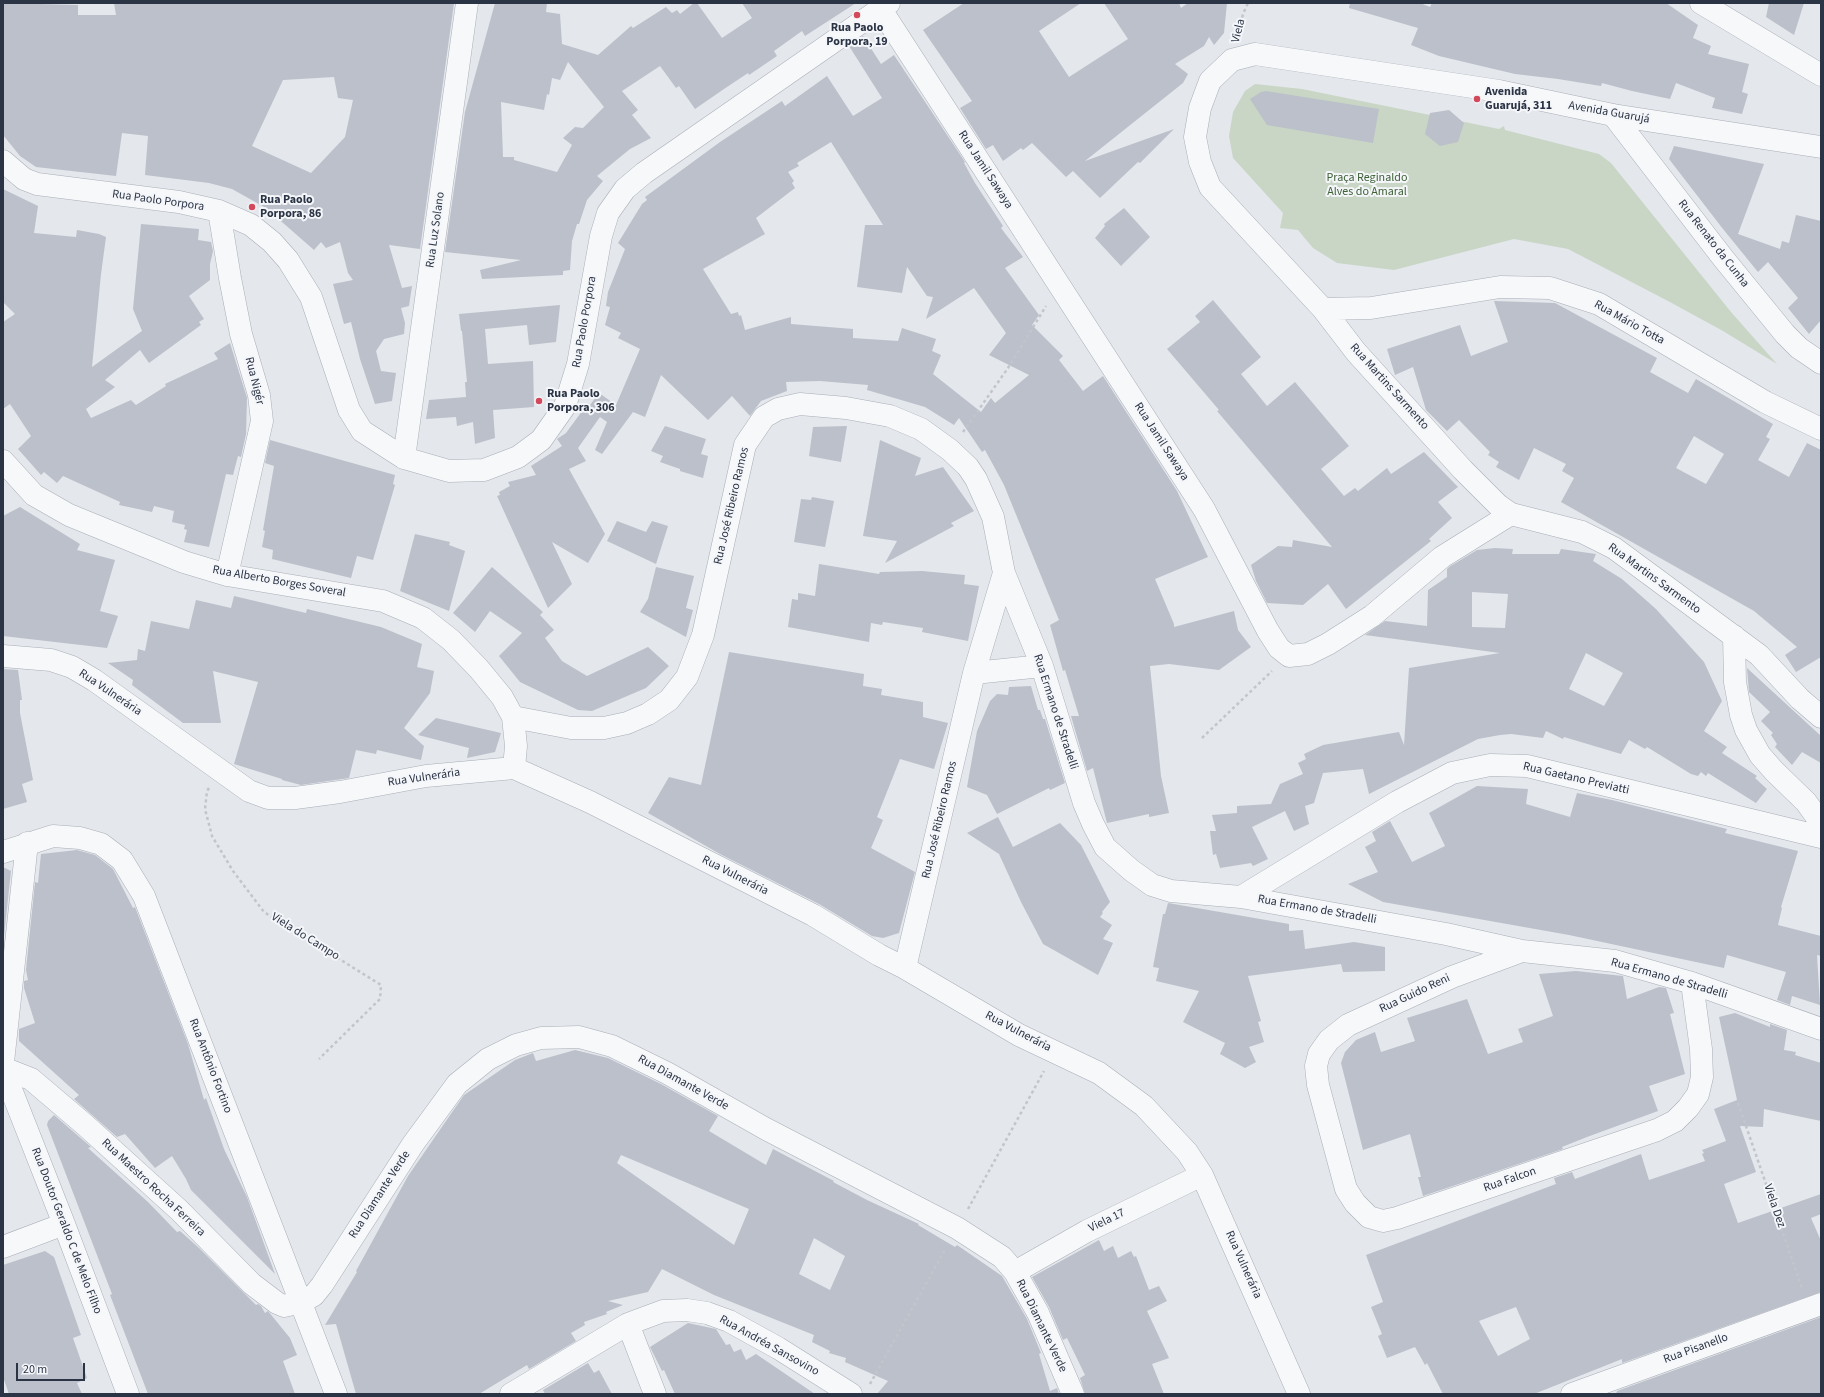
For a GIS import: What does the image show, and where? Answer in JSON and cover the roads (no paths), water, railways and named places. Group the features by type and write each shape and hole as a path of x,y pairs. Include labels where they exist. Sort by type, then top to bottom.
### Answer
{"street":[{"name":"Rua Luz Solano","path":"404,458 467,3"},
{"path":"1701,3 1717,9 1821,75"},
{"name":"Rua Paolo Porpora","path":"3,160 24,179 37,184 179,202 219,211 251,225 272,242 288,260 311,298 349,410 362,431 404,458 449,471 484,470 518,458 541,440 565,406 578,364 601,236 608,213 624,189 644,173 884,6"},
{"name":"Rua Jamil Sawaya","path":"884,6 1060,286 1204,510 1268,631 1279,648 1289,656 1308,654 1328,644 1372,616 1442,557 1511,514"},
{"name":"Rua Martins Sarmento","path":"1255,54 1232,60 1210,81 1200,108 1195,137 1200,162 1210,187 1323,309 1356,352 1463,470 1498,505 1511,514 1582,532 1614,548 1760,655 1800,700 1821,717"},
{"name":"Avenida Guarujá","path":"1255,54 1499,91 1613,116 1821,147"},
{"name":"Rua Renato da Cunha","path":"1613,116 1723,258 1785,334 1799,348 1821,363"},
{"name":"Rua Nigér","path":"219,211 231,285 241,334 259,395 262,421 227,575"},
{"name":"Rua Mário Totta","path":"1323,309 1371,308 1500,287 1550,288 1599,304 1765,402 1821,429"},
{"name":"Rua José Ribeiro Ramos","path":"513,717 571,728 604,728 627,723 648,714 669,700 687,677 703,635 744,445 764,417 778,409 800,404 846,408 890,416 921,429 950,450 968,467 983,493 993,517 1004,573 974,673 905,968"},
{"name":"Rua Alberto Borges Soveral","path":"3,461 34,495 69,515 184,562 227,575 383,601 423,618 451,640 479,669 502,697 513,717"},
{"name":"Rua Ermano de Stradelli","path":"1004,573 1042,666 1084,803 1093,824 1105,847 1131,870 1152,885 1171,891 1241,897 1446,934 1522,951 1615,961 1692,982 1821,1029"},
{"path":"1734,636 1735,682 1741,715 1746,730 1760,755 1806,802 1821,823"},
{"name":"Rua Vulnerária","path":"3,656 51,660 72,667 94,680 220,772 249,791 268,798 295,798 340,792 426,776 514,768 590,802 813,915 879,955 905,968 1019,1035 1099,1073 1144,1106 1187,1152 1202,1175 1299,1394"},
{"path":"974,673 1042,666"},
{"path":"513,717 516,746 514,768"},
{"name":"Rua Gaetano Previatti","path":"1241,897 1397,802 1452,773 1490,765 1526,766 1821,837"},
{"name":"Rua Antônio Fortino","path":"3,852 53,836 80,838 101,844 122,860 144,896 336,1394"},
{"path":"3,1062 28,843"},
{"name":"Rua Guido Reni","path":"1319,1054 1328,1040 1348,1025 1452,977 1522,951"},
{"name":"Rua Falcon","path":"1319,1054 1316,1066 1318,1085 1346,1189 1354,1203 1369,1217 1383,1221 1397,1218 1657,1130 1675,1121 1688,1108 1698,1094 1702,1077 1701,1049 1692,982"},
{"name":"Rua Diamante Verde","path":"301,1302 314,1295 322,1285 414,1144 456,1084 488,1059 516,1045 541,1038 579,1037 612,1046 667,1073 766,1129 957,1228 1002,1257 1015,1272 1038,1313 1073,1394"},
{"name":"Rua Maestro Rocha Ferreira","path":"3,1068 31,1079 84,1124 179,1210 252,1284 280,1305 301,1302"},
{"name":"Rua Doutor Geraldo C de Melo Filho","path":"3,1068 64,1224 127,1394"},
{"name":"Viela 17","path":"1015,1272 1086,1231 1202,1175"},
{"path":"3,1247 64,1224"},
{"name":"Rua Pisanello","path":"1573,1394 1815,1306"},
{"name":"Rua Andréa Sansovino","path":"512,1394 628,1324 663,1311 686,1310 707,1314 729,1321 778,1348 851,1394"},
{"path":"628,1324 656,1394"}],"place":[{"name":"Rua Paolo Porpora, 19","path":"857,15"},
{"name":"Avenida Guarujá, 311","path":"1477,99"},
{"name":"Rua Paolo Porpora, 86","path":"252,207"},
{"name":"Rua Paolo Porpora, 306","path":"539,401"}],"park label":[{"name":"Praça Reginaldo Alves do Amaral","path":"1367,185"}]}
